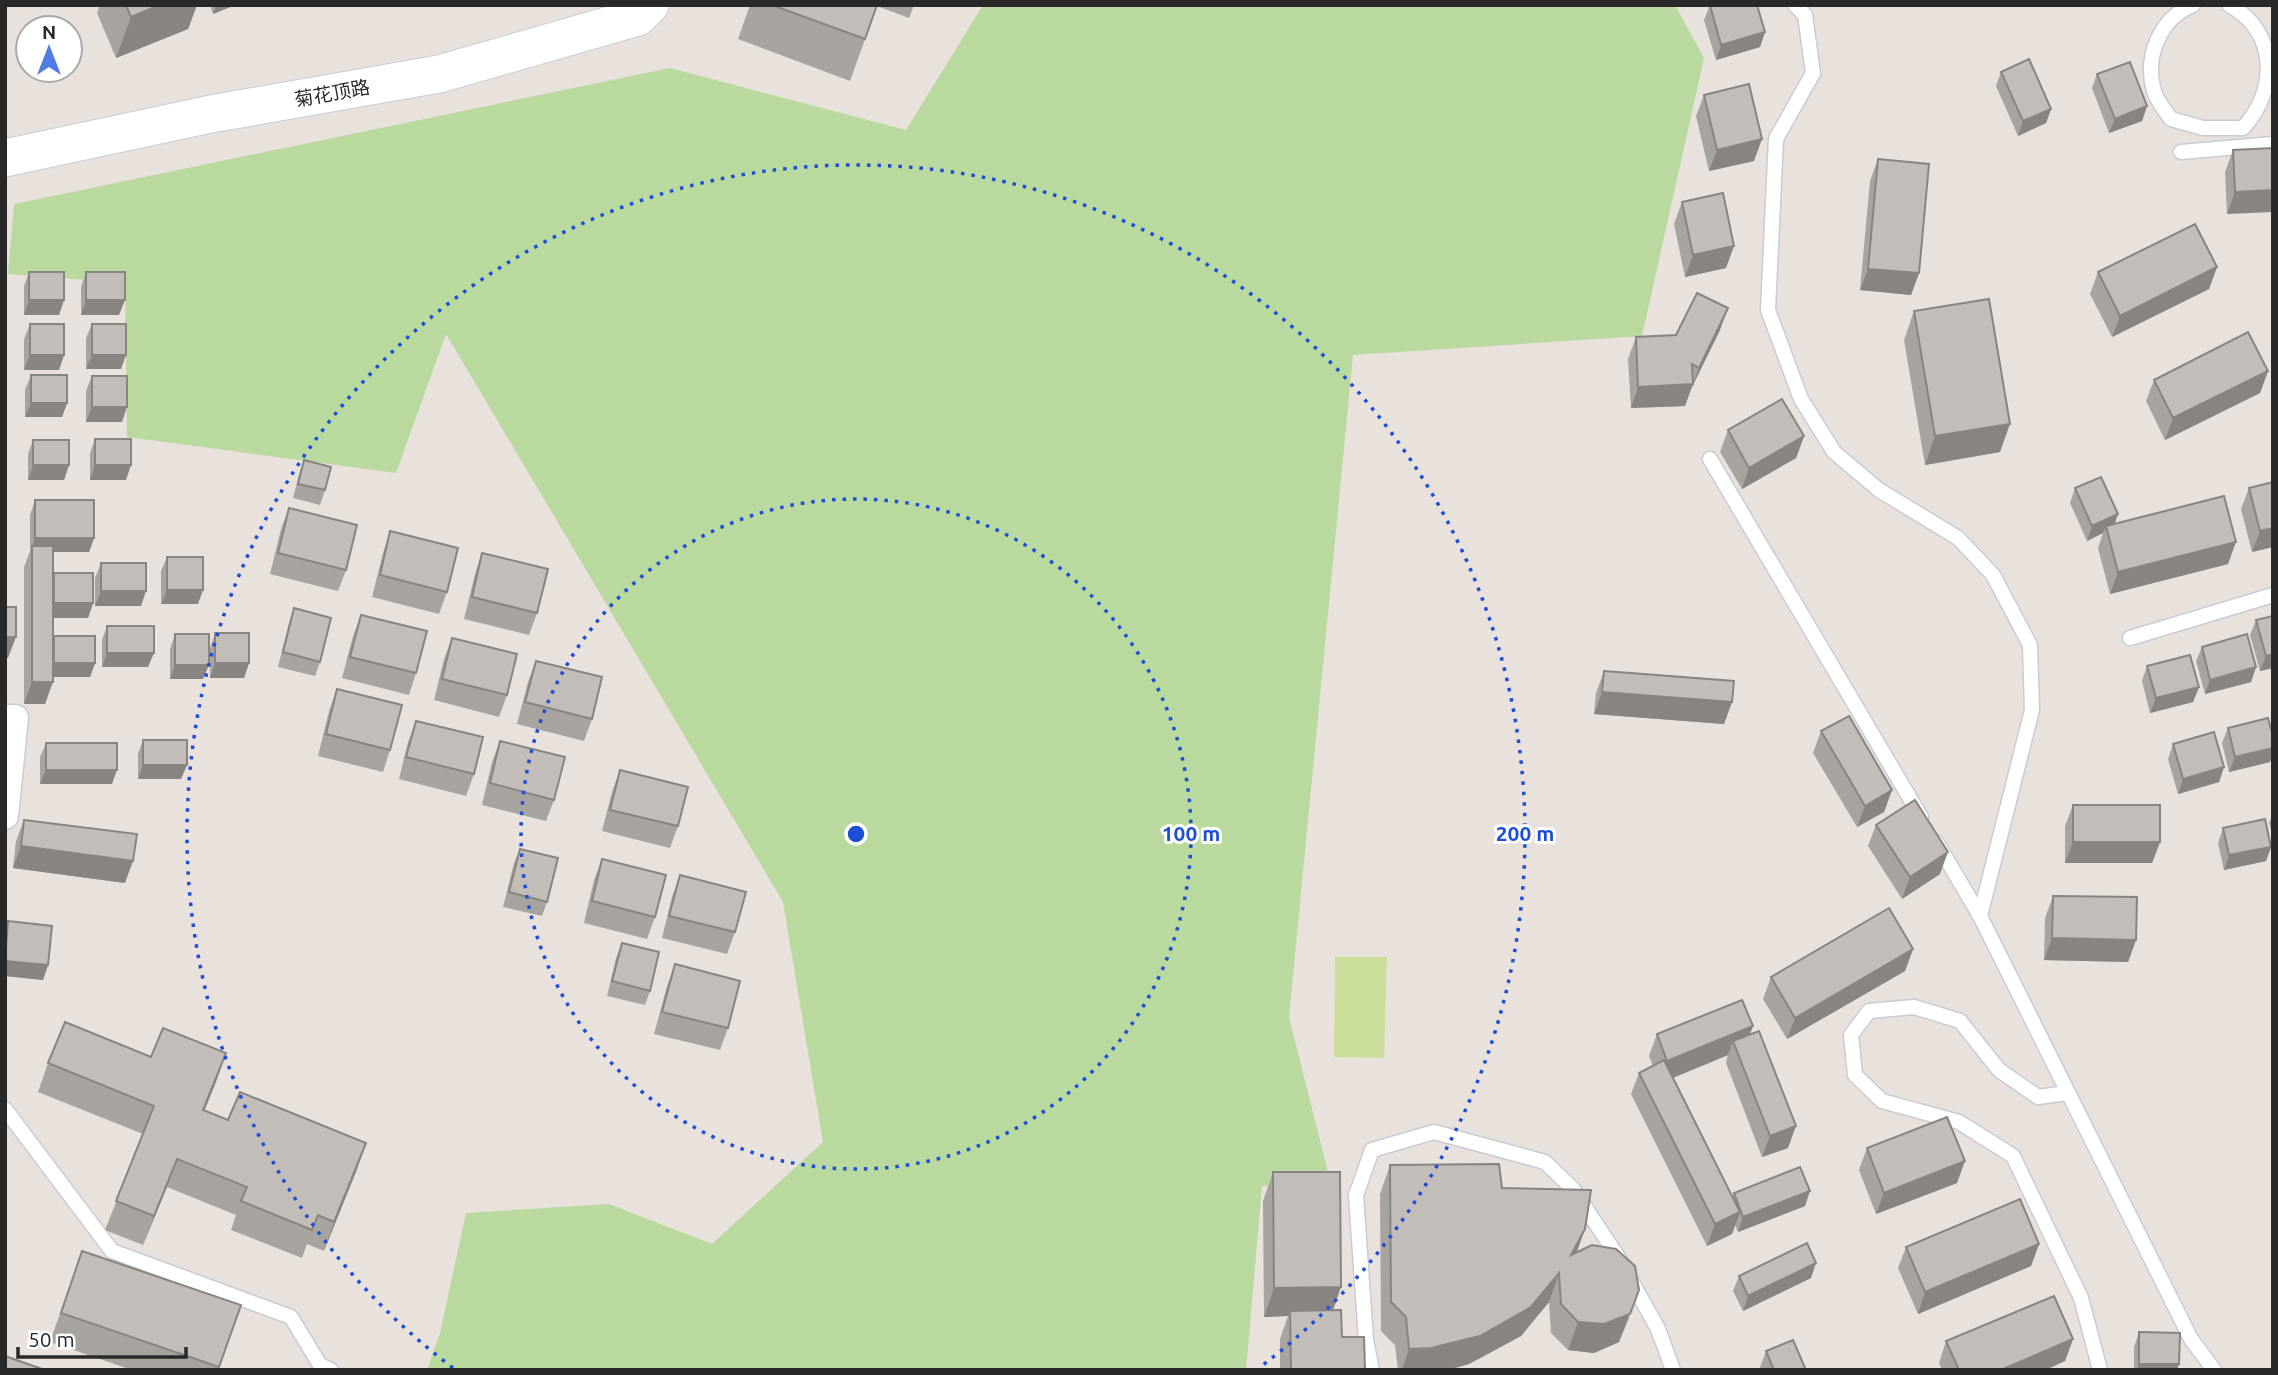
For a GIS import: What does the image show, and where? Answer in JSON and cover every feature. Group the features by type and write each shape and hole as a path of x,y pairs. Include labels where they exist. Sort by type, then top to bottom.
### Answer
{"street":[{"name":"菊花顶路","path":"5,159 211,114 439,74 638,17 650,5"},
{"path":"5,718 15,718 5,816"}],"lane":[{"path":"1795,5 1805,15 1813,73 1776,139 1768,310 1801,399 1833,452 1879,490 1958,538 1993,575 2030,645 2032,710 1980,916"},
{"path":"2185,7 2158,37 2149,63 2154,93 2171,119 2203,128 2243,128 2270,98 2273,70 2265,41 2253,21 2229,5"},
{"path":"2181,152 2273,144"},
{"path":"1710,459 1980,916 2191,1339 2214,1370"},
{"path":"2130,638 2273,595"},
{"path":"2067,1093 2038,1097 1999,1070 1960,1021 1914,1007 1869,1011 1851,1035 1855,1075 1882,1101 1959,1122 2013,1156 2081,1298 2100,1370"},
{"path":"5,1109 111,1251 291,1317 320,1365 331,1370"},
{"path":"1372,1370 1366,1340 1356,1195 1372,1150 1433,1132 1545,1162 1573,1189 1625,1269 1658,1329 1673,1370"}],"green space":[{"path":"983,5 1675,5 1704,58 1642,336 1353,355 1289,1017 1331,1184 1262,1186 1246,1370 427,1370 440,1333 466,1213 609,1204 712,1244 823,1142 783,902 446,334 396,473 127,437 125,283 8,274 14,204 670,68 906,130"},
{"path":"1335,957 1387,957 1384,1058 1334,1057"}],"building":[{"path":"126,5 160,5 131,17"},
{"path":"772,5 877,5 865,39"},
{"path":"1710,5 1757,5 1765,32 1721,45"},
{"path":"2029,59 2051,109 2023,121 2001,72"},
{"path":"2130,62 2147,106 2115,119 2097,74"},
{"path":"1749,84 1762,139 1717,150 1704,95"},
{"path":"2273,148 2273,190 2235,192 2233,150"},
{"path":"1878,159 1929,164 1919,273 1868,269"},
{"path":"1723,193 1734,246 1693,255 1682,202"},
{"path":"2195,224 2217,267 2120,316 2098,272"},
{"path":"29,272 64,272 64,300 29,300"},
{"path":"86,272 125,272 125,300 86,300"},
{"path":"1697,293 1728,308 1699,368 1692,364 1693,384 1638,387 1636,337 1676,335"},
{"path":"1989,299 2010,424 1935,436 1914,311"},
{"path":"30,324 64,324 64,355 30,355"},
{"path":"92,324 126,324 126,355 92,355"},
{"path":"2248,332 2268,371 2173,418 2154,380"},
{"path":"31,375 67,375 67,403 31,403"},
{"path":"92,376 127,376 127,407 92,407"},
{"path":"1782,399 1804,436 1749,468 1728,430"},
{"path":"95,439 131,439 131,465 95,465"},
{"path":"33,440 69,440 69,465 33,465"},
{"path":"304,460 331,467 325,490 298,484"},
{"path":"2101,477 2118,514 2092,526 2075,488"},
{"path":"2273,482 2273,528 2260,531 2249,488"},
{"path":"2224,496 2236,542 2118,572 2106,526"},
{"path":"35,500 94,500 94,538 35,538"},
{"path":"289,508 357,525 346,570 278,553"},
{"path":"390,531 458,548 447,592 380,575"},
{"path":"32,546 53,546 53,682 32,682"},
{"path":"482,553 548,569 537,613 472,597"},
{"path":"167,557 203,557 203,590 167,590"},
{"path":"101,563 146,563 146,591 101,591"},
{"path":"54,573 93,573 93,603 54,603"},
{"path":"5,607 16,607 16,637 5,637"},
{"path":"294,608 331,618 320,662 283,652"},
{"path":"361,615 427,631 416,673 350,657"},
{"path":"2273,616 2273,654 2266,656 2256,620"},
{"path":"107,626 154,626 154,653 107,653"},
{"path":"215,633 249,633 249,663 215,663"},
{"path":"175,634 209,634 209,665 175,665"},
{"path":"2247,634 2256,667 2210,680 2202,647"},
{"path":"54,636 95,636 95,663 54,663"},
{"path":"452,638 517,654 507,695 442,679"},
{"path":"2190,655 2199,687 2156,698 2147,666"},
{"path":"536,661 602,677 592,719 525,702"},
{"path":"1604,671 1734,681 1732,702 1602,692"},
{"path":"337,689 402,705 390,750 326,734"},
{"path":"1849,716 1892,790 1865,806 1821,731"},
{"path":"2268,718 2273,748 2235,757 2228,728"},
{"path":"416,721 483,737 474,774 406,757"},
{"path":"2214,732 2224,767 2183,779 2173,744"},
{"path":"143,740 187,740 187,765 143,765"},
{"path":"500,741 565,757 554,800 490,783"},
{"path":"46,743 117,743 117,770 46,770"},
{"path":"620,770 688,787 678,826 610,810"},
{"path":"1915,800 1948,852 1910,877 1876,825"},
{"path":"2073,805 2160,805 2160,842 2073,842"},
{"path":"2265,819 2271,847 2229,855 2223,828"},
{"path":"24,820 137,834 133,861 21,846"},
{"path":"520,849 558,858 547,902 509,892"},
{"path":"602,859 666,875 655,917 592,901"},
{"path":"680,875 746,892 735,932 669,916"},
{"path":"2053,896 2137,897 2136,940 2052,938"},
{"path":"1889,908 1913,949 1795,1018 1771,977"},
{"path":"8,921 52,926 48,965 5,961"},
{"path":"622,943 659,952 650,991 612,981"},
{"path":"675,964 740,981 728,1028 662,1012"},
{"path":"1742,1000 1753,1026 1667,1061 1657,1034"},
{"path":"65,1022 151,1057 163,1028 226,1053 203,1110 228,1120 240,1092 366,1143 334,1222 318,1215 312,1230 241,1201 247,1187 177,1159 154,1216 116,1201 154,1106 48,1063"},
{"path":"1759,1031 1796,1126 1770,1136 1733,1041"},
{"path":"1664,1060 1740,1212 1715,1224 1639,1073"},
{"path":"1947,1117 1965,1161 1884,1193 1867,1148"},
{"path":"1499,1164 1502,1188 1591,1190 1585,1229 1571,1255 1592,1245 1616,1249 1635,1266 1639,1290 1630,1314 1604,1324 1578,1322 1561,1304 1559,1273 1531,1307 1480,1336 1431,1348 1409,1349 1406,1317 1391,1302 1390,1165"},
{"path":"1800,1167 1810,1191 1743,1217 1734,1193"},
{"path":"1273,1172 1340,1172 1341,1287 1274,1288"},
{"path":"2020,1199 2039,1244 1925,1292 1906,1247"},
{"path":"1807,1243 1816,1263 1748,1296 1739,1276"},
{"path":"82,1251 241,1305 219,1367 61,1313"},
{"path":"2054,1296 2073,1339 2001,1370 1959,1370 1946,1341"},
{"path":"1341,1310 1342,1337 1364,1337 1365,1369 1291,1370 1290,1311"},
{"path":"2139,1332 2180,1333 2179,1364 2139,1364"},
{"path":"1793,1340 1806,1370 1774,1370 1766,1351"},
{"path":"5,1356 45,1370 5,1370"}]}
